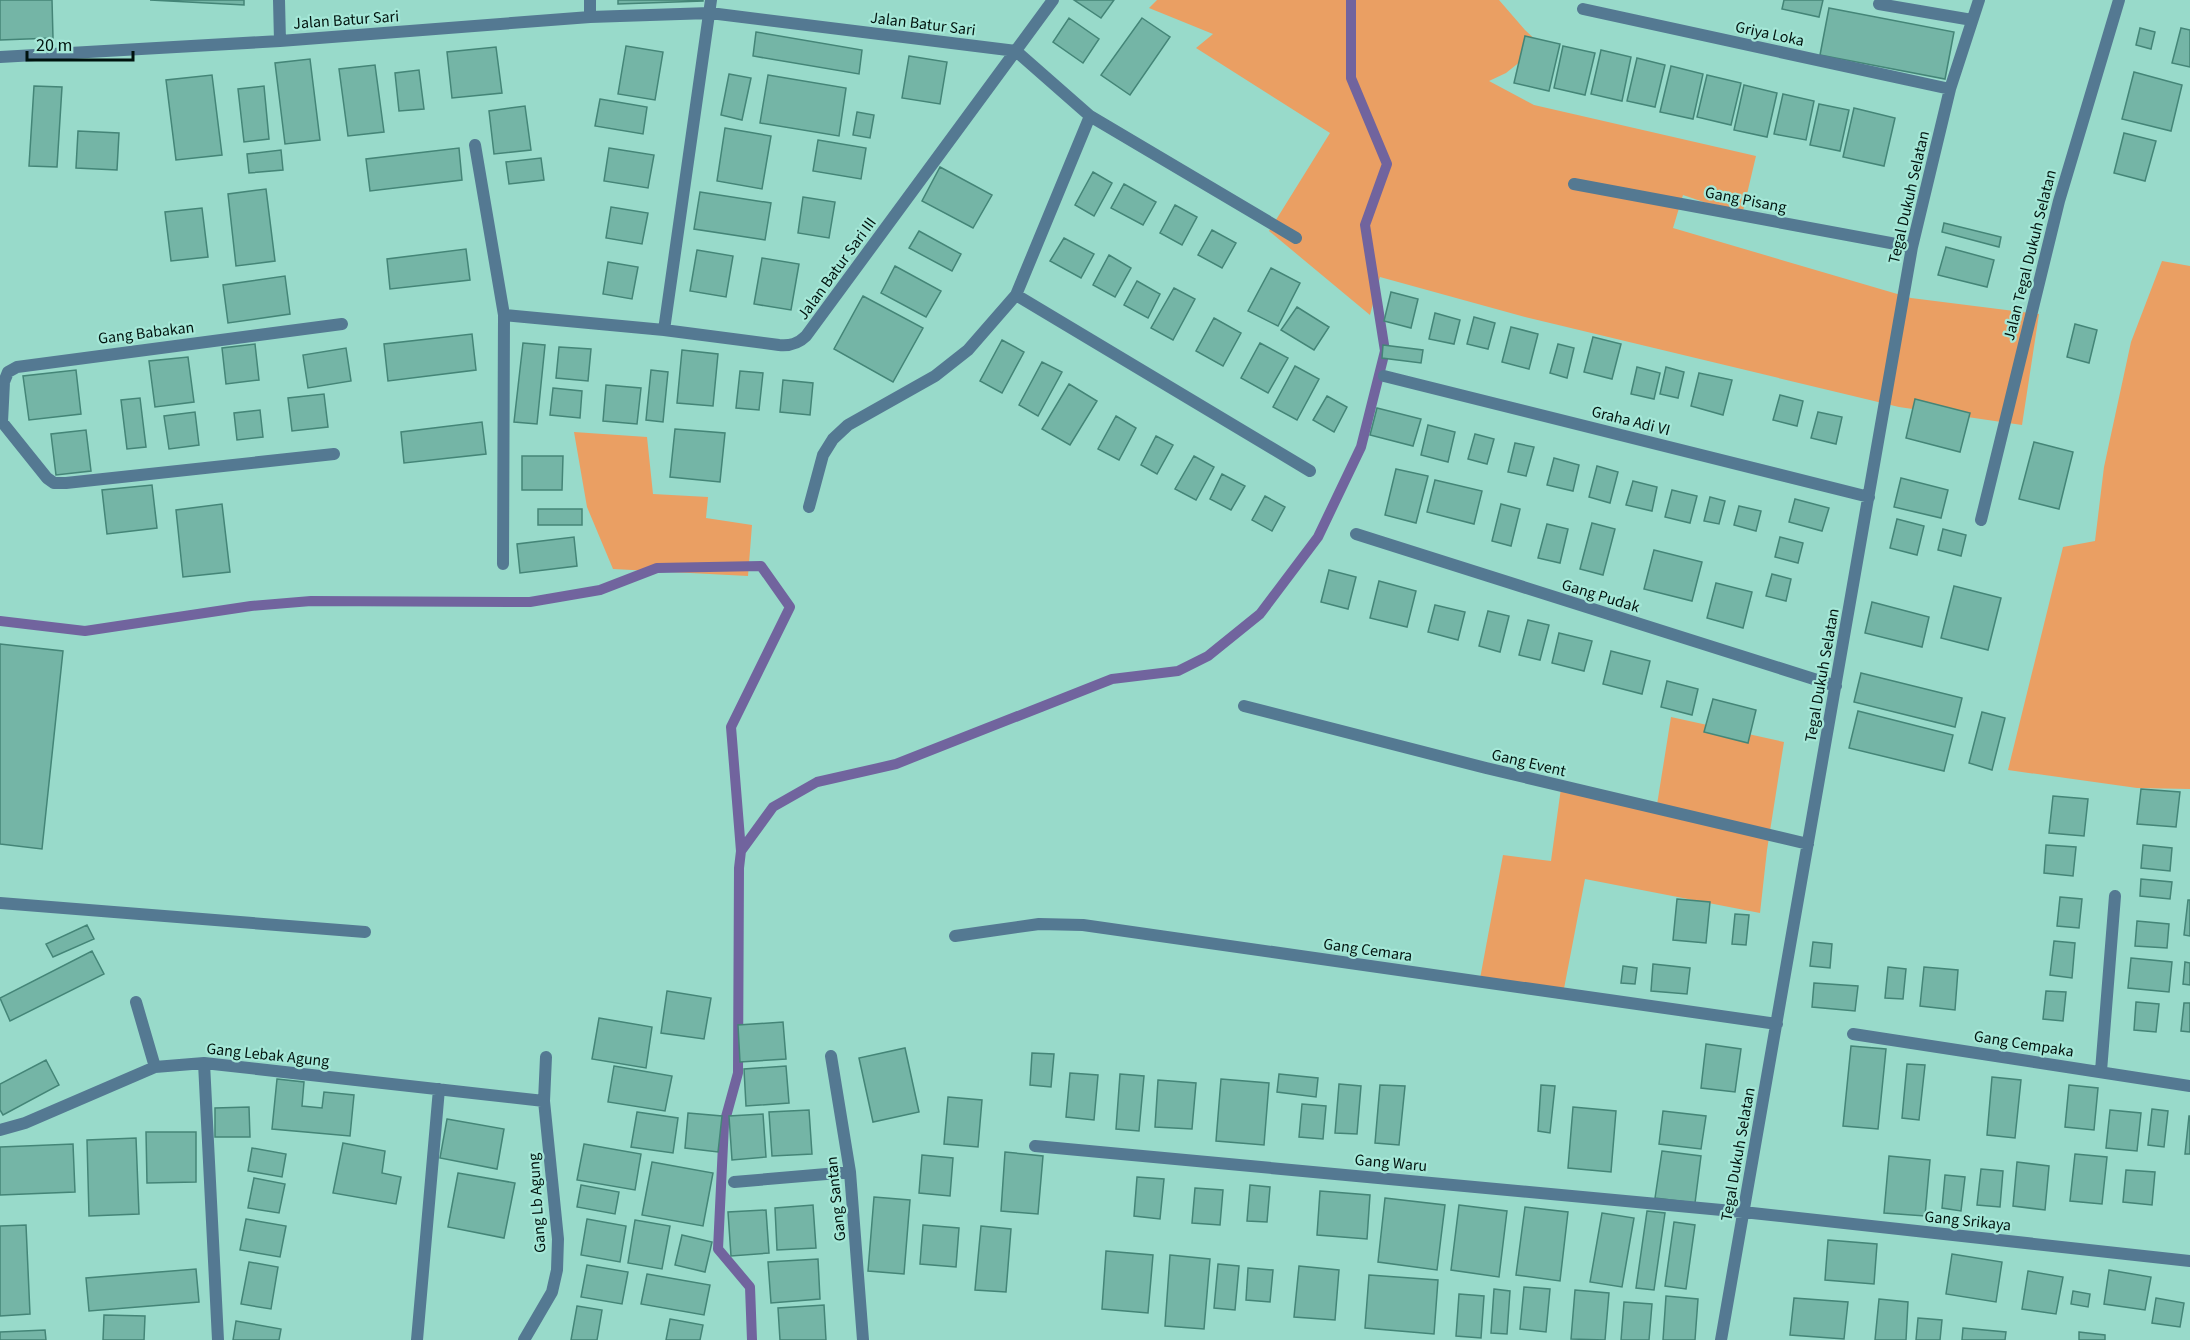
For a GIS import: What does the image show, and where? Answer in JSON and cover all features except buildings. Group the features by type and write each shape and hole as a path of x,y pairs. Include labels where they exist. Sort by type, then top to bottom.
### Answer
{"street":[{"path":"279,0 280,41"},
{"path":"590,0 590,17"},
{"name":"Jalan Batur Sari III","path":"504,315 664,330 787,346 801,341 1053,0"},
{"name":"Tegal Dukuh Selatan","path":"1721,1340 1912,248 1950,89 1979,0"},
{"name":"Jalan Tegal Dukuh Selatan","path":"1981,520 2059,201 2119,0"},
{"path":"1879,4 1972,20"},
{"path":"664,330 710,6"},
{"name":"Jalan Batur Sari","path":"0,57 280,41 710,6 1016,51"},
{"name":"Griya Loka","path":"1583,9 1950,89"},
{"path":"1016,51 1090,116 1296,238"},
{"path":"809,507 823,455 832,439 856,421 935,376 968,350 1016,295 1090,116"},
{"path":"475,145 504,315 503,564"},
{"name":"Gang Pisang","path":"1574,184 1912,248"},
{"path":"1016,295 1310,471"},
{"name":"Gang Babakan","path":"1,422 4,382 8,372 17,367 342,324"},
{"name":"Graha Adi VI","path":"1384,376 1869,497"},
{"path":"1,422 47,478 54,483 334,454"},
{"name":"Gang Pudak","path":"1356,534 1836,686"},
{"name":"Gang Event","path":"1244,706 1486,768 1808,844"},
{"path":"2102,1071 2115,896"},
{"path":"0,903 365,932"},
{"name":"Gang Cemara","path":"955,936 1039,924 1083,925 1777,1024"},
{"path":"136,1002 155,1067"},
{"name":"Gang Cempaka","path":"1853,1034 2190,1086"},
{"name":"Gang Lb Agung","path":"524,1340 552,1292 557,1270 558,1239 544,1101 546,1056"},
{"name":"Gang Santan","path":"831,1056 850,1172 863,1340"},
{"path":"204,1063 218,1340"},
{"name":"Gang Lebak Agung","path":"0,1130 25,1123 155,1067 204,1063 544,1101"},
{"path":"417,1340 439,1089"},
{"name":"Gang Waru","path":"1035,1146 1743,1212"},
{"path":"734,1182 850,1172"},
{"name":"Gang Srikaya","path":"1743,1212 2190,1261"}],"shaded area":[{"path":"1157,0 1499,0 1541,45 1506,73 1489,81 1534,105 1756,156 1742,215 1683,195 1673,228 1911,298 2039,314 2022,425 1899,407 1525,317 1380,277 1370,315 1269,231 1330,133 1196,48 1213,34 1149,8"},
{"path":"2162,261 2190,266 2190,789 2137,788 2008,770 2063,547 2095,541 2104,467 2131,342"},
{"path":"574,432 647,437 653,494 708,497 706,518 752,525 748,576 613,569 587,507"},
{"path":"1671,717 1784,742 1767,850 1760,913 1585,879 1562,999 1479,984 1503,855 1551,861 1561,788 1656,811"}],"waterway":[{"path":"752,1340 750,1287 718,1249 724,1124 738,1073 741,851 773,807 817,782 896,764 1112,679 1178,671 1208,656 1260,614 1318,537 1361,447 1385,351 1365,225 1387,164 1351,78 1351,0"},
{"path":"0,621 85,631 251,606 311,601 530,602 600,590 657,568 761,566 790,607 731,727 741,851"}]}
